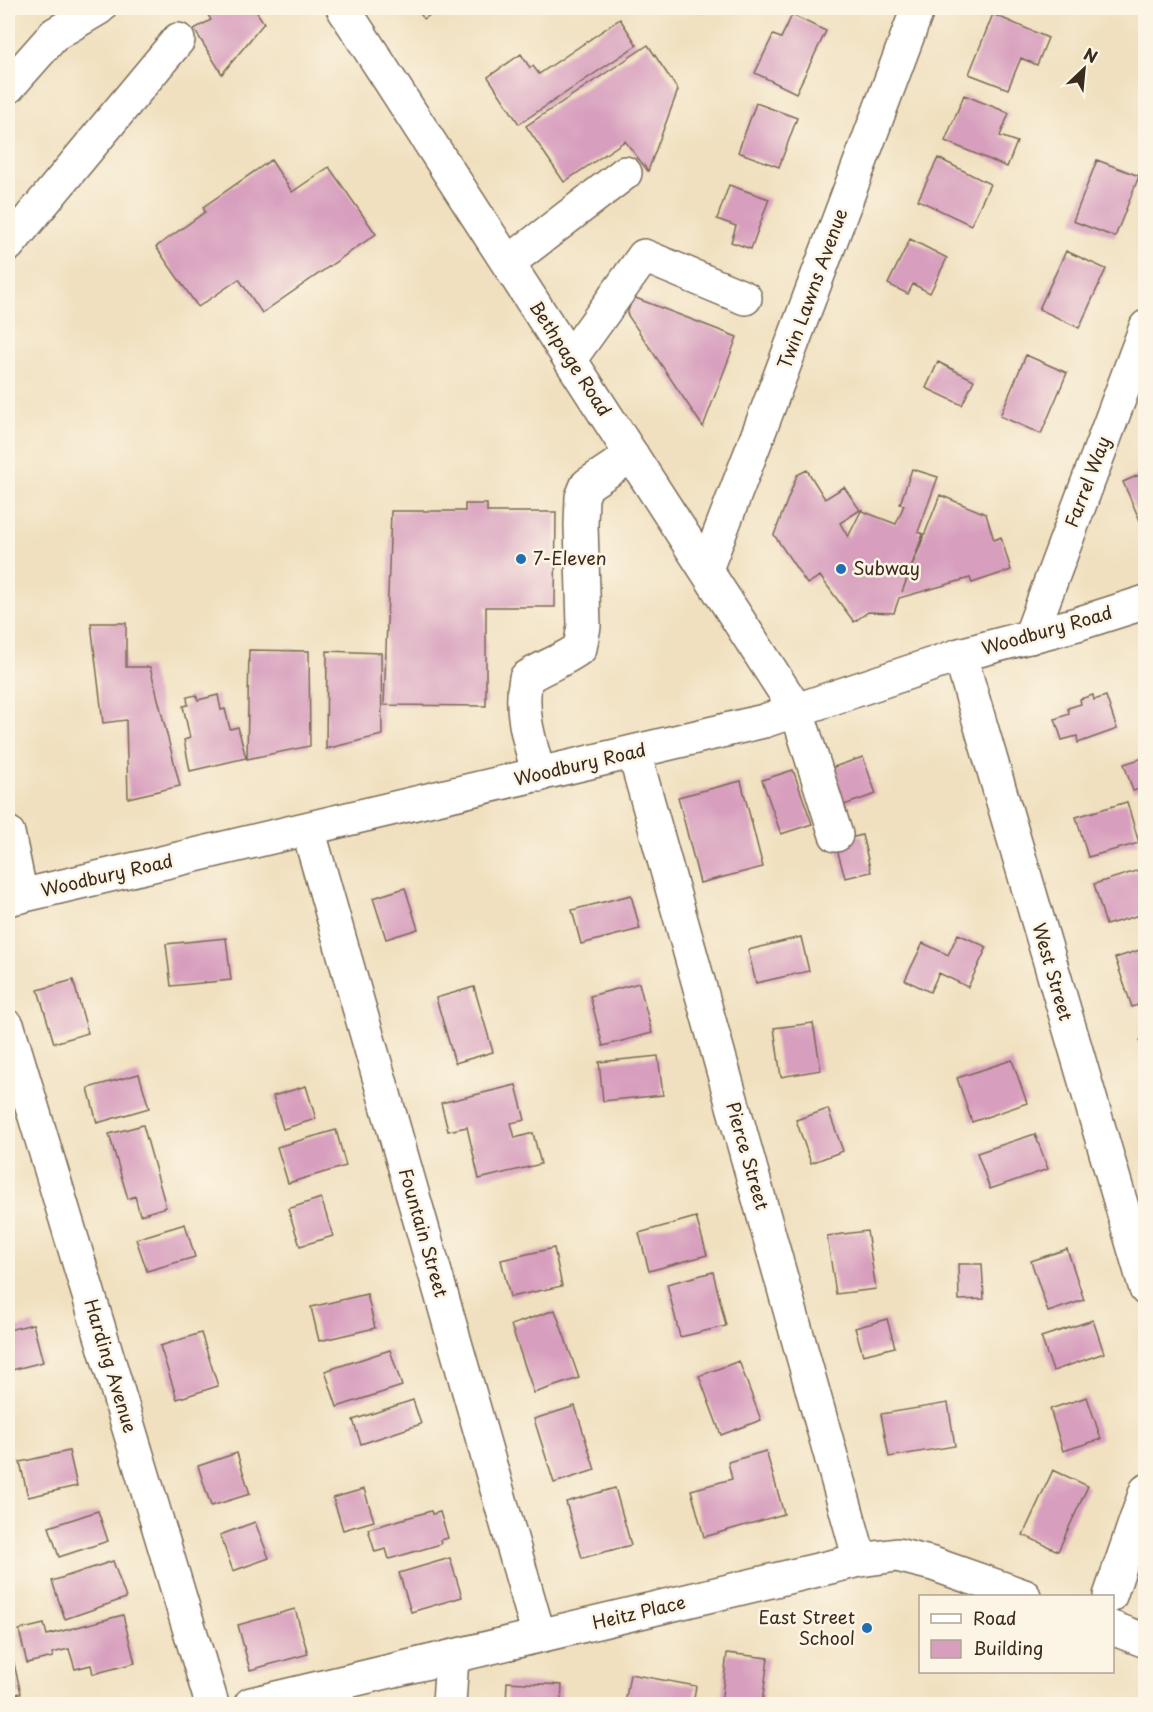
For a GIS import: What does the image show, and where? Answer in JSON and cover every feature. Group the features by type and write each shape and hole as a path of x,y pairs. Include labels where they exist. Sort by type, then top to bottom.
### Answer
{"street":[{"path":"8,87 55,34 99,8"},
{"name":"Bethpage Road","path":"343,8 797,711 836,835"},
{"name":"Twin Lawns Avenue","path":"706,569 918,8"},
{"path":"8,245 178,40"},
{"path":"508,262 625,172"},
{"path":"570,359 644,256 745,298"},
{"name":"Farrel Way","path":"1030,637 1146,327"},
{"path":"539,775 525,725 523,691 526,678 568,657 580,648 584,626 580,525 582,497 587,485 632,455"},
{"name":"Woodbury Road","path":"14,898 756,723 960,655 1030,637 1146,602"},
{"name":"West Street","path":"960,655 1146,1289"},
{"name":"Pierce Street","path":"634,752 860,1560"},
{"name":"Fountain Street","path":"308,829 538,1636"},
{"path":"8,833 14,898"},
{"name":"Harding Avenue","path":"8,1027 212,1704"},
{"path":"1110,1595 1146,1491"},
{"name":"Heitz Place","path":"251,1704 860,1560 897,1554 1021,1595"},
{"path":"1114,1628 1146,1641"},
{"path":"448,1704 452,1657"}],"building":[{"path":"204,8 254,8 264,23 222,74 194,29 211,20"},
{"path":"416,8 440,8 424,19"},
{"path":"690,8 704,8 701,13"},
{"path":"993,14 1048,38 1037,65 1021,58 1008,89 969,74"},
{"path":"792,15 826,31 796,93 755,73 773,35 781,38"},
{"path":"620,19 637,45 519,124 488,77 521,54 530,68 533,66 539,74"},
{"path":"648,45 678,90 648,171 625,141 564,182 526,126"},
{"path":"964,95 1009,113 1000,136 1017,142 1007,167 945,141"},
{"path":"756,103 797,118 779,167 738,152"},
{"path":"938,158 990,184 971,225 918,200"},
{"path":"271,160 292,192 329,167 376,234 262,313 239,279 198,307 156,247 205,212 203,207"},
{"path":"1097,160 1139,176 1115,237 1073,221"},
{"path":"729,185 769,199 751,249 731,242 736,226 717,219"},
{"path":"910,239 947,258 930,293 913,284 908,294 888,284"},
{"path":"1066,251 1106,269 1079,328 1039,309"},
{"path":"633,297 737,337 703,427 627,314"},
{"path":"1026,355 1067,373 1041,434 1000,416"},
{"path":"938,362 974,380 962,405 926,388"},
{"path":"912,469 938,477 918,532 923,534 902,592 940,495 986,514 994,540 1001,537 1011,570 972,583 970,578 899,598 894,613 868,612 854,622 820,576 807,584 774,535 797,475 807,470 825,499 844,487 860,510 840,523 848,537 862,509 862,511 896,524 904,505 900,504"},
{"path":"1146,472 1146,521 1141,523 1123,482"},
{"path":"465,504 487,504 487,512 556,512 555,607 486,607 486,706 384,705 391,511 465,511"},
{"path":"91,623 126,623 126,667 150,667 180,786 128,798 126,720 103,723"},
{"path":"249,650 309,651 310,746 247,759"},
{"path":"327,651 381,653 382,735 326,749"},
{"path":"196,695 198,700 218,695 221,710 225,709 230,729 238,727 246,758 190,771 184,740 190,738 183,706 188,705 187,697"},
{"path":"1093,695 1094,700 1106,696 1117,729 1078,743 1077,736 1062,740 1055,719 1069,714 1068,708 1081,704 1080,699"},
{"path":"863,757 876,794 841,806 828,769"},
{"path":"1146,757 1146,787 1133,791 1124,764"},
{"path":"793,770 812,824 781,834 762,780"},
{"path":"741,781 763,867 700,883 678,797"},
{"path":"1127,802 1139,843 1088,857 1076,817"},
{"path":"862,835 871,872 845,878 835,842"},
{"path":"1146,868 1146,913 1106,925 1094,884"},
{"path":"405,888 418,929 386,939 373,898"},
{"path":"631,895 640,929 581,944 572,910"},
{"path":"958,934 987,947 968,987 939,973 930,992 905,980 923,943 948,955"},
{"path":"801,937 809,971 756,983 748,950"},
{"path":"226,938 231,980 171,986 166,944"},
{"path":"1146,948 1146,1002 1132,1007 1115,958"},
{"path":"73,980 88,1033 54,1043 38,990"},
{"path":"639,983 652,1033 603,1046 590,996"},
{"path":"474,987 493,1052 455,1063 436,998"},
{"path":"813,1023 821,1070 781,1077 774,1028"},
{"path":"1146,1039 1146,1054 1145,1054 1140,1040"},
{"path":"658,1056 663,1095 603,1101 599,1062"},
{"path":"1012,1060 1027,1103 972,1122 957,1078"},
{"path":"139,1074 149,1108 97,1123 88,1088"},
{"path":"516,1085 525,1120 511,1123 515,1138 533,1133 541,1164 479,1179 467,1127 448,1131 441,1103"},
{"path":"306,1086 316,1119 283,1129 273,1096"},
{"path":"828,1109 843,1151 811,1163 796,1120"},
{"path":"143,1125 166,1207 140,1215 135,1196 128,1199 109,1134"},
{"path":"336,1130 346,1166 288,1183 277,1147"},
{"path":"1035,1134 1048,1169 990,1189 977,1153"},
{"path":"321,1198 333,1236 300,1246 288,1209"},
{"path":"696,1217 707,1255 649,1271 639,1233"},
{"path":"185,1224 195,1257 147,1271 136,1239"},
{"path":"867,1231 876,1289 836,1294 827,1236"},
{"path":"554,1248 562,1286 510,1297 501,1260"},
{"path":"1067,1249 1084,1300 1048,1312 1031,1261"},
{"path":"958,1264 982,1264 984,1299 959,1300"},
{"path":"713,1272 726,1326 680,1337 667,1284"},
{"path":"367,1294 375,1328 319,1341 311,1307"},
{"path":"555,1310 579,1378 534,1393 511,1325"},
{"path":"887,1319 895,1347 863,1355 855,1328"},
{"path":"1093,1320 1104,1353 1053,1371 1041,1337"},
{"path":"33,1324 43,1362 8,1371 8,1330"},
{"path":"201,1333 218,1386 177,1399 160,1346"},
{"path":"390,1350 402,1386 337,1407 325,1371"},
{"path":"739,1361 761,1420 721,1435 699,1376"},
{"path":"1087,1397 1101,1439 1063,1451 1050,1409"},
{"path":"413,1400 421,1424 361,1444 353,1420"},
{"path":"948,1403 955,1446 889,1457 881,1414"},
{"path":"575,1406 595,1470 554,1483 534,1419"},
{"path":"69,1451 77,1486 28,1497 20,1462"},
{"path":"766,1451 784,1514 704,1537 691,1490 732,1479 728,1462"},
{"path":"237,1453 250,1494 211,1506 198,1466"},
{"path":"1053,1470 1088,1486 1058,1551 1023,1535"},
{"path":"615,1488 631,1545 582,1558 566,1502"},
{"path":"364,1489 374,1521 343,1530 333,1498"},
{"path":"98,1511 108,1541 59,1557 49,1527"},
{"path":"431,1511 432,1514 440,1512 448,1538 440,1540 441,1544 389,1559 386,1549 375,1552 368,1529"},
{"path":"255,1522 269,1558 233,1571 220,1535"},
{"path":"450,1558 462,1597 411,1612 399,1573"},
{"path":"113,1561 126,1598 65,1619 52,1581"},
{"path":"295,1609 308,1654 250,1670 238,1625"},
{"path":"123,1615 135,1663 93,1674 91,1665 75,1669 69,1649 52,1653 53,1657 27,1663 19,1630 44,1624 47,1635"},
{"path":"8,1639 21,1693 8,1696"},
{"path":"727,1653 768,1658 762,1704 721,1704"},
{"path":"630,1674 696,1686 693,1704 625,1704"},
{"path":"507,1682 562,1685 561,1704 506,1704"}],"place":[{"name":"7-Eleven","path":"521,559"},
{"name":"Subway","path":"841,569"},
{"name":"East Street School","path":"867,1628"}]}
